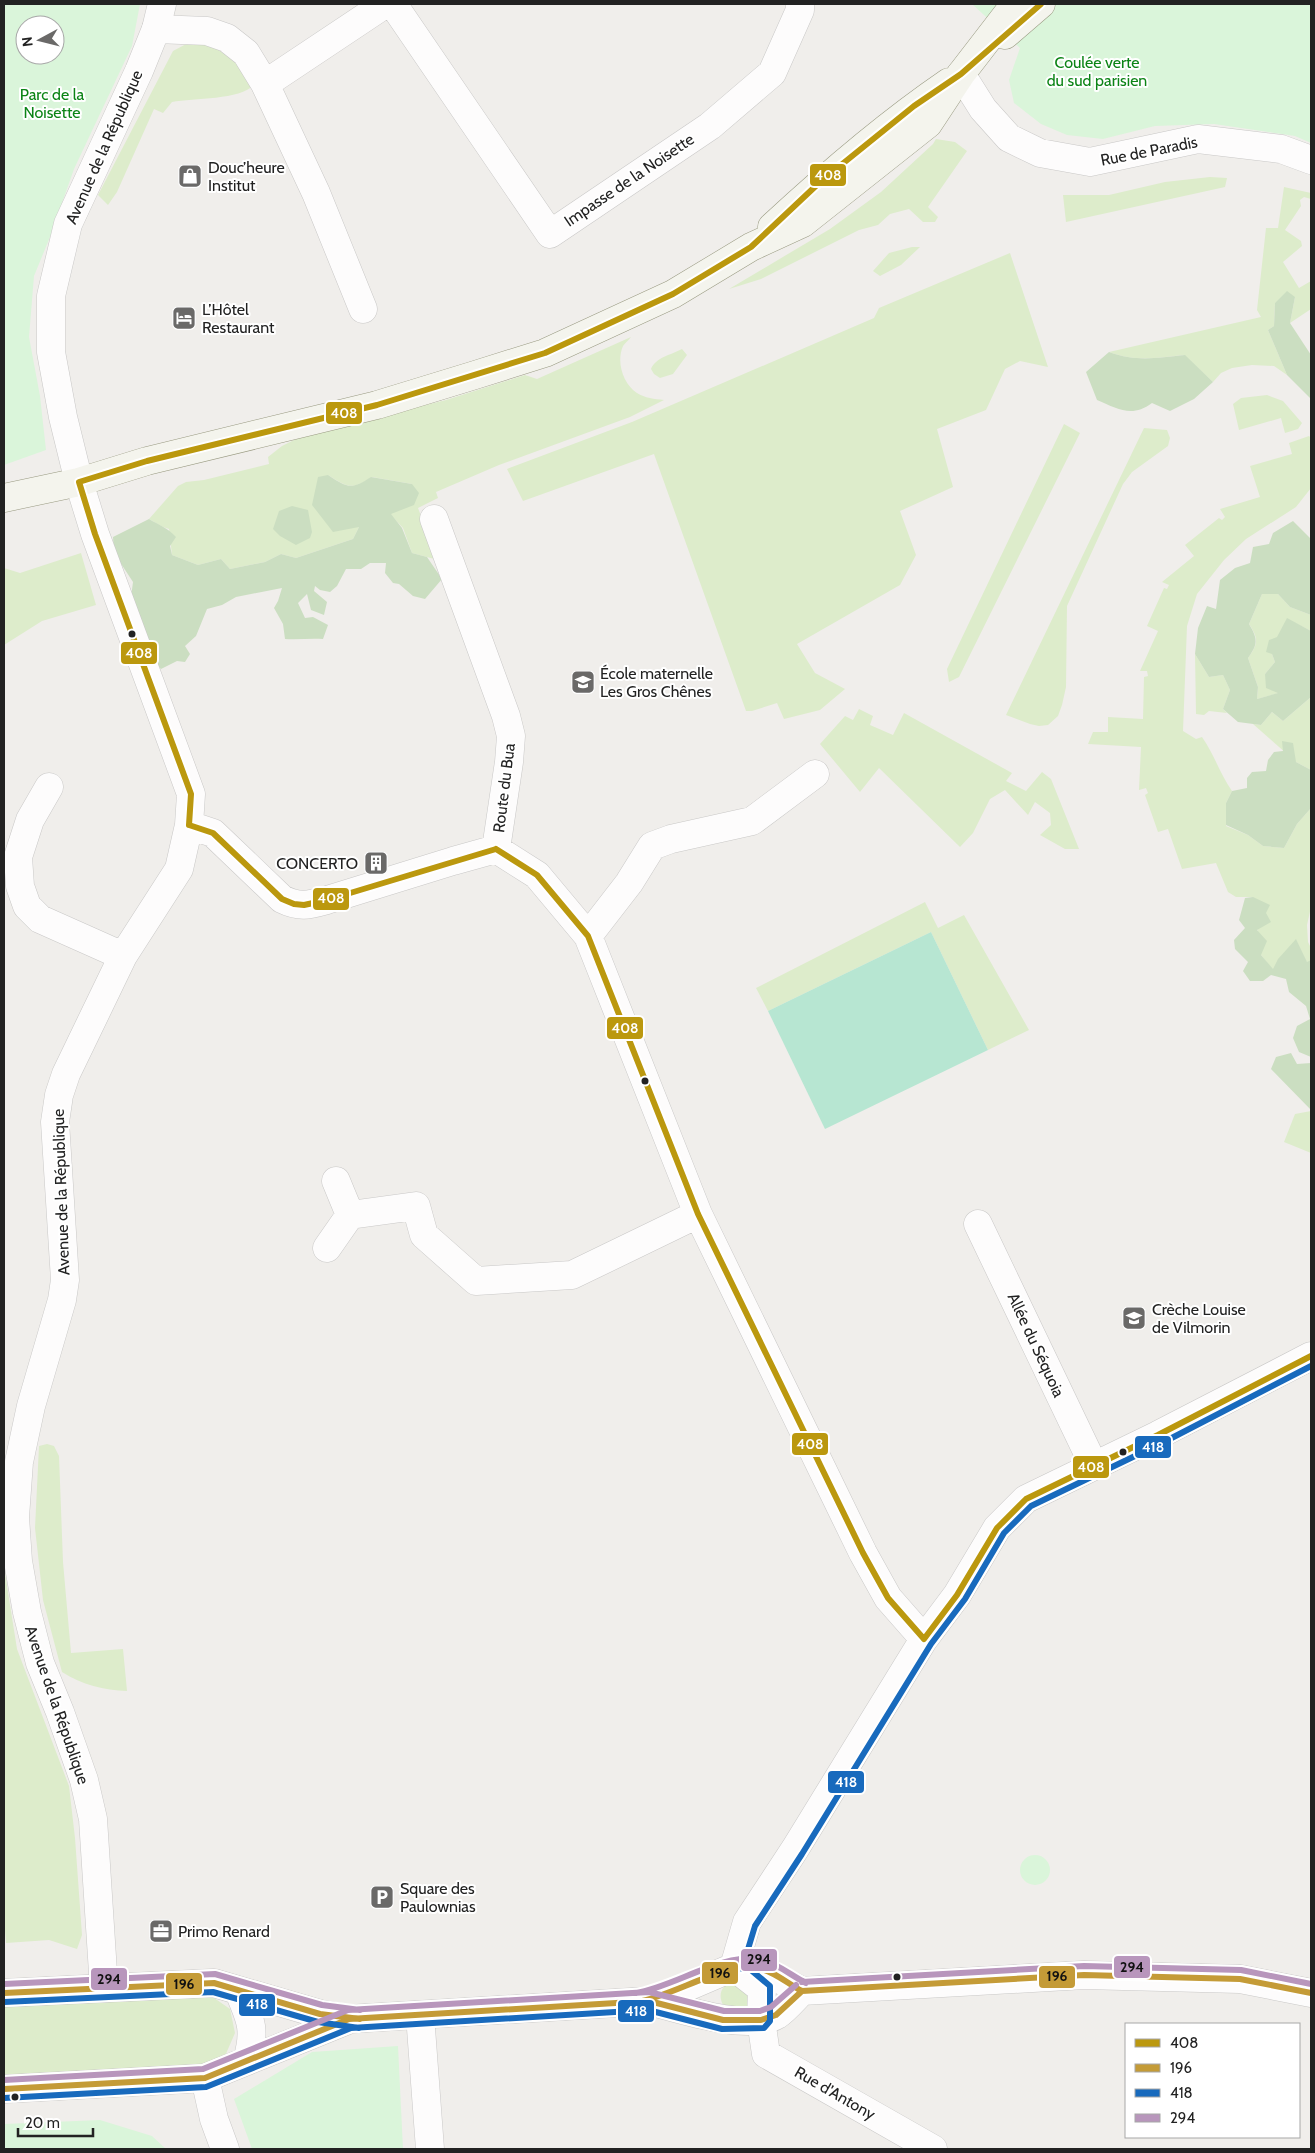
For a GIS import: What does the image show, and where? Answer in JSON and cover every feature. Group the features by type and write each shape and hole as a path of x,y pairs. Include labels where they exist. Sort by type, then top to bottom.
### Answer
{"main road":[{"path":"961,74 1015,4"},
{"path":"4,498 79,482 147,461 377,405 544,353 673,294 751,247 820,182 914,106 961,74 1041,4"}],"street":[{"path":"265,84 385,4"},
{"name":"Impasse de la Noisette","path":"393,4 550,234 710,126 772,73 800,10 800,4"},
{"path":"159,16 228,38 246,53 265,84 316,193 363,309"},
{"name":"Avenue de la République","path":"104,1988 93,1819 84,1780 37,1654 18,1561 15,1517 19,1462 31,1406 62,1300 65,1280 55,1122 59,1096 66,1074 123,956 179,869 189,825 191,794 96,534 79,482 50,352 51,296 68,224 139,71 159,16"},
{"name":"Rue de Paradis","path":"961,74 983,109 1009,138 1040,153 1090,162 1198,139 1281,149 1311,160"},
{"name":"Route du Bua","path":"434,519 506,716 511,736 496,850 537,875 588,936 698,1214 863,1553 888,1598 924,1638"},
{"path":"588,936 629,883 652,846 671,839 752,821 815,774"},
{"path":"49,787 30,820 18,857 20,886 27,906 40,919 123,956"},
{"path":"189,825 213,833 282,899 294,905 308,905 327,900 453,860 496,850"},
{"path":"336,1181 350,1215"},
{"path":"327,1248 350,1215 416,1206 424,1235 476,1281 572,1274 698,1214"},
{"name":"Allée du Séquoia","path":"978,1224 1094,1466"},
{"path":"734,1967 747,1922 795,1849 924,1638 956,1595 997,1528 1026,1499 1158,1435 1311,1356"},
{"path":"4,1993 214,1983 239,1992 320,2014 349,2019 649,2001 671,1994 734,1967 758,1968 802,1992 1084,1975 1240,1979 1311,1993"},
{"path":"734,1967 762,1989 761,2020"},
{"path":"239,1992 251,2022 252,2042 247,2061"},
{"path":"649,2001 723,2020 761,2020 776,2015 802,1992"},
{"path":"420,2015 430,2149"},
{"path":"4,2089 205,2078 349,2019"},
{"name":"Rue d'Antony","path":"761,2020 766,2054 933,2149"},
{"path":"205,2078 214,2118 225,2149"}],"green space":[{"name":"Parc de la Noisette","path":"4,4 140,4 132,46 74,169 34,276 29,337 40,396 46,450 4,465"},
{"name":"Coulée verte du sud parisien","path":"972,4 1311,4 1311,143 1295,136 1214,124 1155,126 1103,139 1067,135 1041,124 1014,103 1009,80 1020,48"},
{"path":"190,42 207,44 237,59 254,85 247,90 228,96 172,102 163,113 154,109 117,192 108,205 98,195 173,51"},
{"path":"936,139 955,142 967,151 928,207 938,217 935,222 923,222 909,209 890,214 878,225 859,230 761,279 729,289 830,229 881,192 933,144"},
{"path":"1210,177 1227,178 1225,187 1066,222 1063,195 1109,195 1165,182"},
{"path":"1284,187 1311,193 1311,199 1304,197 1300,200 1301,206 1285,230 1301,241 1302,246 1283,262 1299,288 1311,281 1311,309 1290,323 1295,297 1275,303 1274,326 1268,330 1287,375 1274,366 1252,365 1232,368 1221,373 1213,382 1184,355 1137,358 1109,352 1261,317 1257,310 1266,228 1278,228"},
{"path":"912,247 920,247 901,265 880,276 873,271 889,253"},
{"path":"1010,253 1048,367 1020,361 1005,369 986,410 937,429 953,487 900,511 916,555 900,585 797,644 815,673 845,689 820,710 784,719 777,703 746,711 654,454 523,501 507,469 632,422 874,318 879,308"},
{"path":"1287,291 1295,297 1290,323 1311,355 1311,399 1287,375 1268,330 1274,326 1275,303"},
{"path":"631,337 623,346 620,359 622,372 628,384 640,395 664,400 630,417 499,465 436,492 438,498 418,508 438,560 412,553 403,528 390,514 412,484 372,477 359,484 350,486 328,475 359,527 353,539 296,558 281,554 265,562 230,569 221,559 198,565 172,555 169,529 149,519 178,486 186,482 204,480 269,464 268,457 282,446 304,435 446,400 525,375 537,379"},
{"path":"682,349 687,355 673,374 660,378 654,374 651,369 656,362"},
{"path":"1109,352 1137,358 1185,355 1213,382 1194,399 1170,411 1152,403 1138,410 1118,409 1097,400 1086,372"},
{"path":"1267,395 1283,401 1302,423 1298,429 1285,433 1281,418 1239,430 1233,404 1241,398"},
{"path":"1064,424 1080,433 959,677 949,682 947,669"},
{"path":"1144,428 1167,430 1170,438 1168,446 1132,472 1123,484 1067,606 1066,687 1058,716 1048,725 1039,726 1006,715"},
{"path":"1309,436 1311,438 1311,488 1296,507 1246,539 1224,560 1197,594 1187,626 1183,731 1196,739 1202,737 1232,791 1226,803 1226,826 1248,835 1263,846 1284,848 1297,824 1311,808 1311,907 1307,925 1311,960 1307,963 1296,940 1273,970 1261,955 1253,897 1236,897 1228,892 1216,863 1182,869 1168,829 1158,832 1145,795 1148,793 1146,788 1139,790 1141,747 1088,744 1093,732 1108,732 1108,717 1143,719 1144,677 1148,676 1147,671 1140,671 1158,631 1147,626 1164,588 1167,589 1169,585 1162,582 1194,556 1185,545 1219,518 1222,520 1225,517 1220,509 1260,497 1250,466 1292,454 1289,443"},
{"path":"328,475 340,483 350,486 359,484 371,477 412,484 419,493 414,505 391,514 402,528 412,553 427,557 442,579 425,599 413,596 399,584 393,583 385,573 386,563 370,563 361,569 346,569 337,586 330,592 320,590 315,586 314,591 327,602 324,615 311,610 307,594 298,603 305,618 313,617 328,625 323,639 285,639 283,624 274,608 282,588 236,597 222,605 207,609 196,636 185,646 190,654 185,662 177,661 161,669 151,659 130,605 133,582 114,553 113,537 149,519 167,529 176,537 170,546 172,555 198,565 221,559 230,569 265,562 281,554 296,558 353,539 359,527 333,532 312,505 318,477"},
{"path":"292,506 308,510 312,532 310,538 296,545 280,536 273,529 279,511"},
{"path":"1293,521 1311,539 1311,615 1290,607 1278,594 1262,594 1249,624 1256,641 1254,649 1248,658 1258,687 1257,699 1278,693 1266,688 1265,674 1275,662 1272,654 1266,652 1269,640 1277,637 1287,618 1311,631 1311,697 1283,721 1272,712 1261,725 1238,722 1223,709 1230,690 1223,675 1209,677 1195,654 1198,628 1207,606 1216,609 1220,580 1235,568 1250,563 1253,547 1269,544 1273,533"},
{"path":"81,553 96,605 42,621 4,645 4,568 20,573"},
{"path":"1262,594 1278,594 1290,607 1311,615 1311,631 1287,619 1272,654 1275,662 1265,674 1279,693 1257,699 1258,687 1248,658 1254,649 1256,638 1249,624"},
{"path":"1195,654 1209,677 1223,675 1230,690 1223,709 1227,713 1209,711 1204,715 1196,714"},
{"path":"1311,697 1311,770 1296,762 1253,724 1261,725 1272,712 1283,721"},
{"path":"859,709 873,716 870,725 893,735 904,713 1012,773 1006,781 1026,791 1042,772 1051,779 1079,849 1065,849 1040,835 1051,825 1050,813 1035,802 1028,815 1005,790 990,799 973,833 960,847 879,768 860,792 820,744 845,716 853,720"},
{"path":"1282,741 1293,743 1296,762 1311,770 1311,808 1297,824 1284,848 1263,846 1248,835 1226,825 1226,803 1232,791 1247,788 1247,778 1252,772 1266,771 1268,760 1274,752 1283,751"},
{"path":"1253,897 1270,905 1266,913 1271,922 1257,930 1267,941 1261,955 1273,969 1278,959 1296,939 1307,962 1311,960 1311,1057 1299,1052 1293,1038 1297,1026 1310,1019 1306,1006 1289,992 1286,979 1271,975 1263,981 1250,981 1243,971 1248,962 1235,949 1234,940 1245,928 1239,920 1245,898"},
{"path":"925,902 938,928 964,915 1029,1030 988,1050 931,932 768,1011 756,988"},
{"path":"931,932 988,1050 825,1129 768,1011"},
{"path":"1291,1053 1297,1064 1311,1063 1311,1110 1271,1069 1276,1057"},
{"path":"1311,1111 1311,1153 1284,1142 1295,1114"},
{"path":"47,1444 54,1446 59,1456 63,1562 71,1653 123,1649 127,1691 93,1686 62,1672 43,1600 35,1528 39,1446"},
{"path":"4,1567 17,1649 69,1786 82,1935 77,1949 49,1940 6,1943 4,1918"},
{"path":"1035,1855 1046,1859 1050,1870 1046,1881 1035,1885 1024,1881 1020,1870 1024,1859"},
{"path":"734,1981 750,1992 748,2005 743,2010 724,2007 722,2003 721,1991 726,1985"},
{"path":"204,1991 230,2009 235,2033 225,2056 203,2065 4,2079 4,2002"},
{"path":"398,2046 403,2149 252,2149 234,2099 312,2052"},
{"path":"100,2120 152,2136 166,2149 4,2149 4,2124"}],"transit line":[{"name":"408","path":"79,482 147,461 377,405 545,353 673,294 751,247 820,182 914,106 961,74 1041,4"},
{"name":"408","path":"79,482 95,534 191,794 189,825"},
{"name":"408","path":"189,825 213,833 282,899 294,904 304,905 327,900 496,849"},
{"name":"408","path":"496,849 537,875 588,936 698,1214 863,1553 888,1598 924,1639"},
{"name":"408","path":"924,1639 957,1595 997,1528 1026,1499 1158,1435 1311,1356"},
{"name":"418","path":"742,1969 755,1926 802,1854 931,1644 965,1599 1004,1533 1031,1506 1162,1443 1311,1366"},
{"name":"294","path":"636,1993 667,1984 716,1965 748,1959 768,1962 806,1983"},
{"name":"418","path":"4,2098 206,2087 351,2028 648,2010 722,2029 764,2028 770,2021 770,1986 739,1960"},
{"name":"294","path":"802,1982 1084,1966 1241,1970 1311,1984"},
{"name":"196","path":"637,2002 651,1999 730,1970 745,1967 758,1968 770,1972 802,1991"},
{"name":"294","path":"4,1984 215,1974 322,2005 360,2010"},
{"name":"196","path":"802,1991 1084,1975 1240,1979 1311,1993"},
{"name":"196","path":"4,1993 214,1983 320,2014 360,2019"},
{"name":"294","path":"4,2080 203,2069 348,2010 649,1992 724,2011 760,2011 771,2007 796,1985"},
{"name":"196","path":"4,2089 205,2078 349,2019 649,2001 723,2020 761,2020 776,2015 802,1991"},
{"name":"418","path":"4,2002 213,1992 318,2022 359,2028"}],"place":[{"name":"Douc’heure Institut","path":"190,176"},
{"name":"L’Hôtel Restaurant","path":"184,318"},
{"name":"École maternelle Les Gros Chênes","path":"583,682"},
{"name":"CONCERTO","path":"376,863"},
{"name":"Crèche Louise de Vilmorin","path":"1134,1318"},
{"name":"Square des Paulownias","path":"382,1897"},
{"name":"Primo Renard","path":"161,1931"}]}
